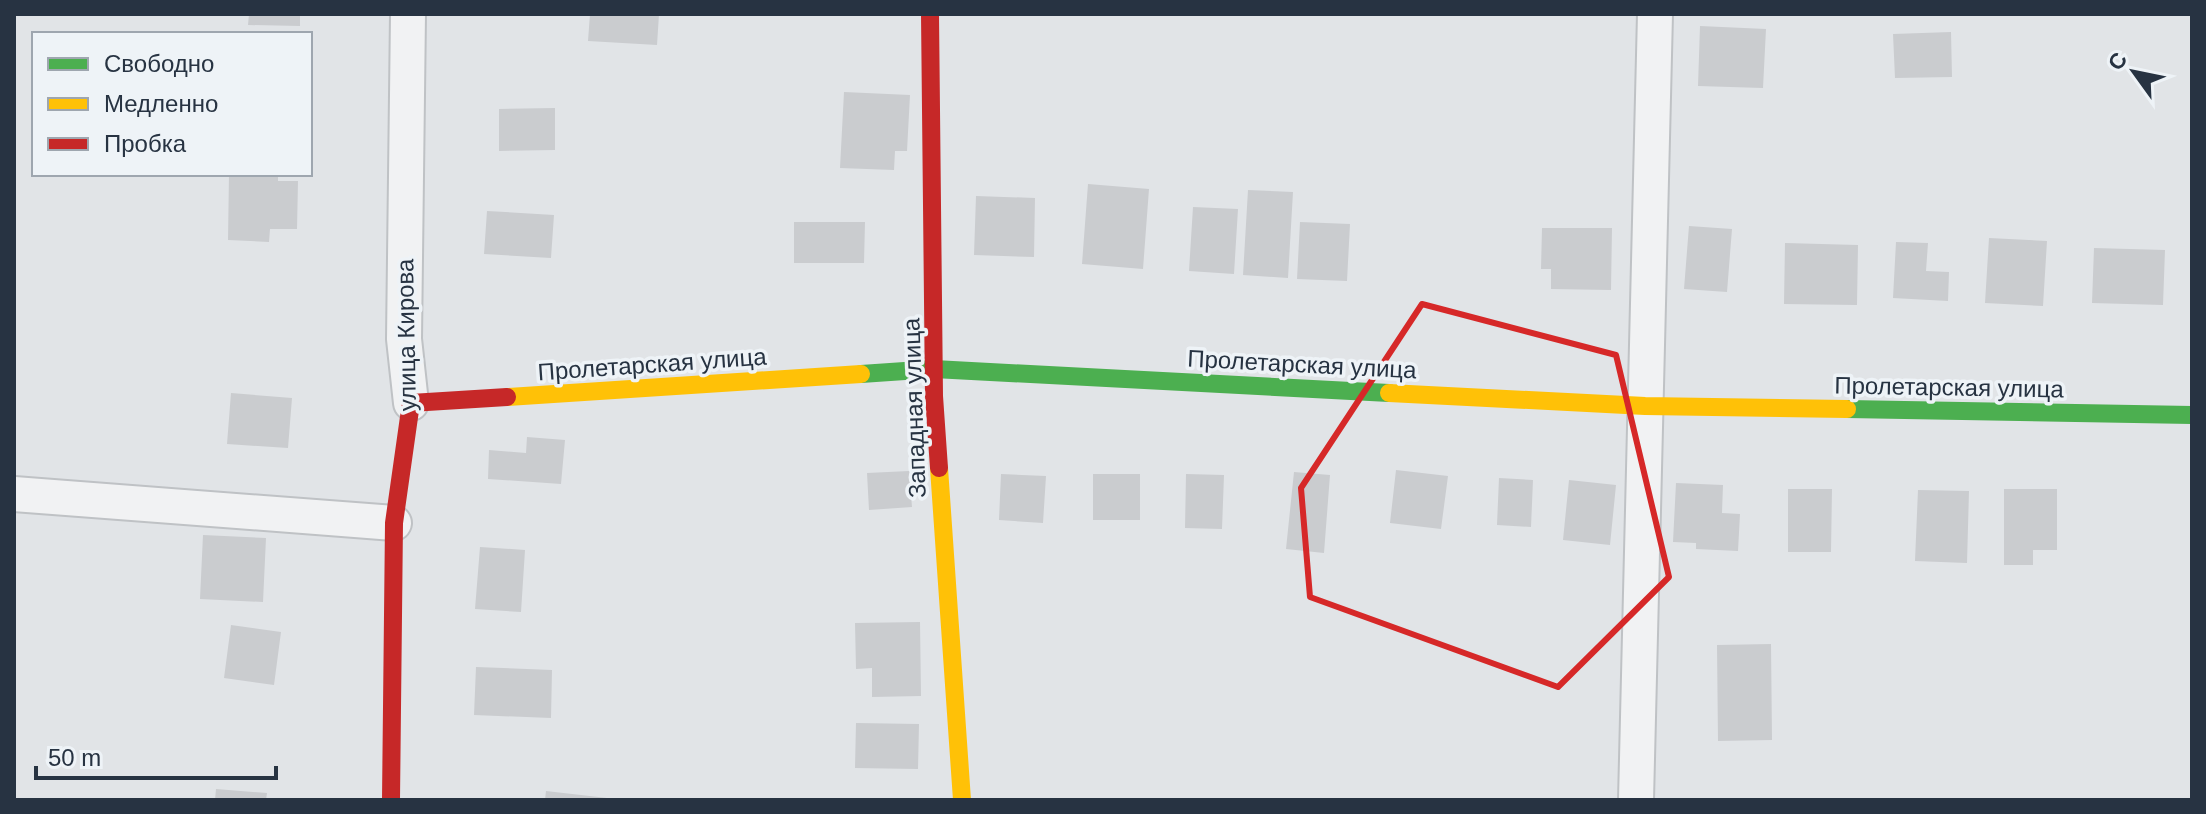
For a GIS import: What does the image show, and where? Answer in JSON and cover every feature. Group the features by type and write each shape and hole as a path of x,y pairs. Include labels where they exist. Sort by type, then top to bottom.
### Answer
{"street":[{"name":"улица Кирова","path":"391,800 394,523 411,403 404,339 408,14"},
{"name":"Западная улица","path":"930,14 934,369 962,800"},
{"path":"1636,800 1655,14"},
{"name":"Пролетарская улица","path":"411,403 934,369 1645,406 2192,415"},
{"path":"14,494 394,523"}],"highlighted area":[{"path":"1422,304 1616,355 1669,577 1558,687 1310,597 1301,488"}],"building":[{"path":"249,14 300,14 300,26 248,25"},
{"path":"590,14 659,14 657,45 588,41"},
{"path":"1700,26 1766,29 1763,88 1698,86"},
{"path":"1951,32 1952,77 1895,78 1893,34"},
{"path":"844,92 910,95 907,151 895,151 894,170 840,168"},
{"path":"555,108 555,150 499,151 499,109"},
{"path":"229,176 278,176 278,181 298,181 297,229 270,229 269,242 228,240"},
{"path":"1088,184 1149,189 1143,269 1082,264"},
{"path":"1248,190 1293,192 1288,278 1243,275"},
{"path":"976,196 1035,198 1034,257 974,255"},
{"path":"1193,207 1238,209 1234,274 1189,271"},
{"path":"487,211 554,215 551,258 484,254"},
{"path":"794,222 865,222 864,263 794,263"},
{"path":"1300,222 1350,224 1347,281 1297,279"},
{"path":"1689,226 1732,229 1727,292 1684,289"},
{"path":"1542,228 1612,228 1611,290 1551,289 1551,269 1541,269"},
{"path":"1989,238 2047,241 2043,306 1985,303"},
{"path":"1896,242 1928,243 1926,271 1949,272 1948,301 1893,298"},
{"path":"1785,243 1858,245 1857,305 1784,304"},
{"path":"2094,248 2165,250 2163,305 2092,303"},
{"path":"231,393 292,398 288,448 227,444"},
{"path":"527,437 565,440 561,484 488,479 489,450 526,453"},
{"path":"1396,470 1448,476 1441,529 1390,523"},
{"path":"909,471 912,507 869,510 867,473"},
{"path":"1294,472 1330,475 1324,553 1286,549"},
{"path":"1001,474 1046,476 1043,523 999,520"},
{"path":"1093,474 1140,474 1140,520 1093,520"},
{"path":"1186,474 1224,475 1222,529 1185,528"},
{"path":"1499,478 1533,480 1531,527 1497,525"},
{"path":"1569,480 1616,485 1610,545 1563,540"},
{"path":"1676,483 1723,485 1722,513 1740,514 1738,551 1696,549 1696,543 1673,542"},
{"path":"1788,489 1832,489 1831,552 1788,552"},
{"path":"2004,489 2057,489 2057,550 2033,550 2033,565 2004,565"},
{"path":"1918,490 1969,491 1967,563 1915,561"},
{"path":"203,535 266,538 263,602 200,599"},
{"path":"480,547 525,550 521,612 475,609"},
{"path":"920,622 921,696 872,697 872,668 856,669 855,623"},
{"path":"231,625 281,632 274,685 224,678"},
{"path":"1771,644 1772,740 1718,741 1717,645"},
{"path":"476,667 552,670 551,718 474,715"},
{"path":"856,723 919,724 918,769 855,768"},
{"path":"216,789 267,793 266,800 215,800"},
{"path":"546,791 607,798 607,800 545,800"}],"traffic: fast":[{"path":"861,374 934,369 1389,393"},
{"path":"1847,409 2192,415"}],"traffic: slow":[{"path":"507,397 861,374"},
{"path":"1389,393 1645,406 1847,409"},
{"path":"939,468 962,800"}],"traffic: jam":[{"path":"930,14 934,396 939,468"},
{"path":"391,800 394,523 411,403 507,397"}]}
